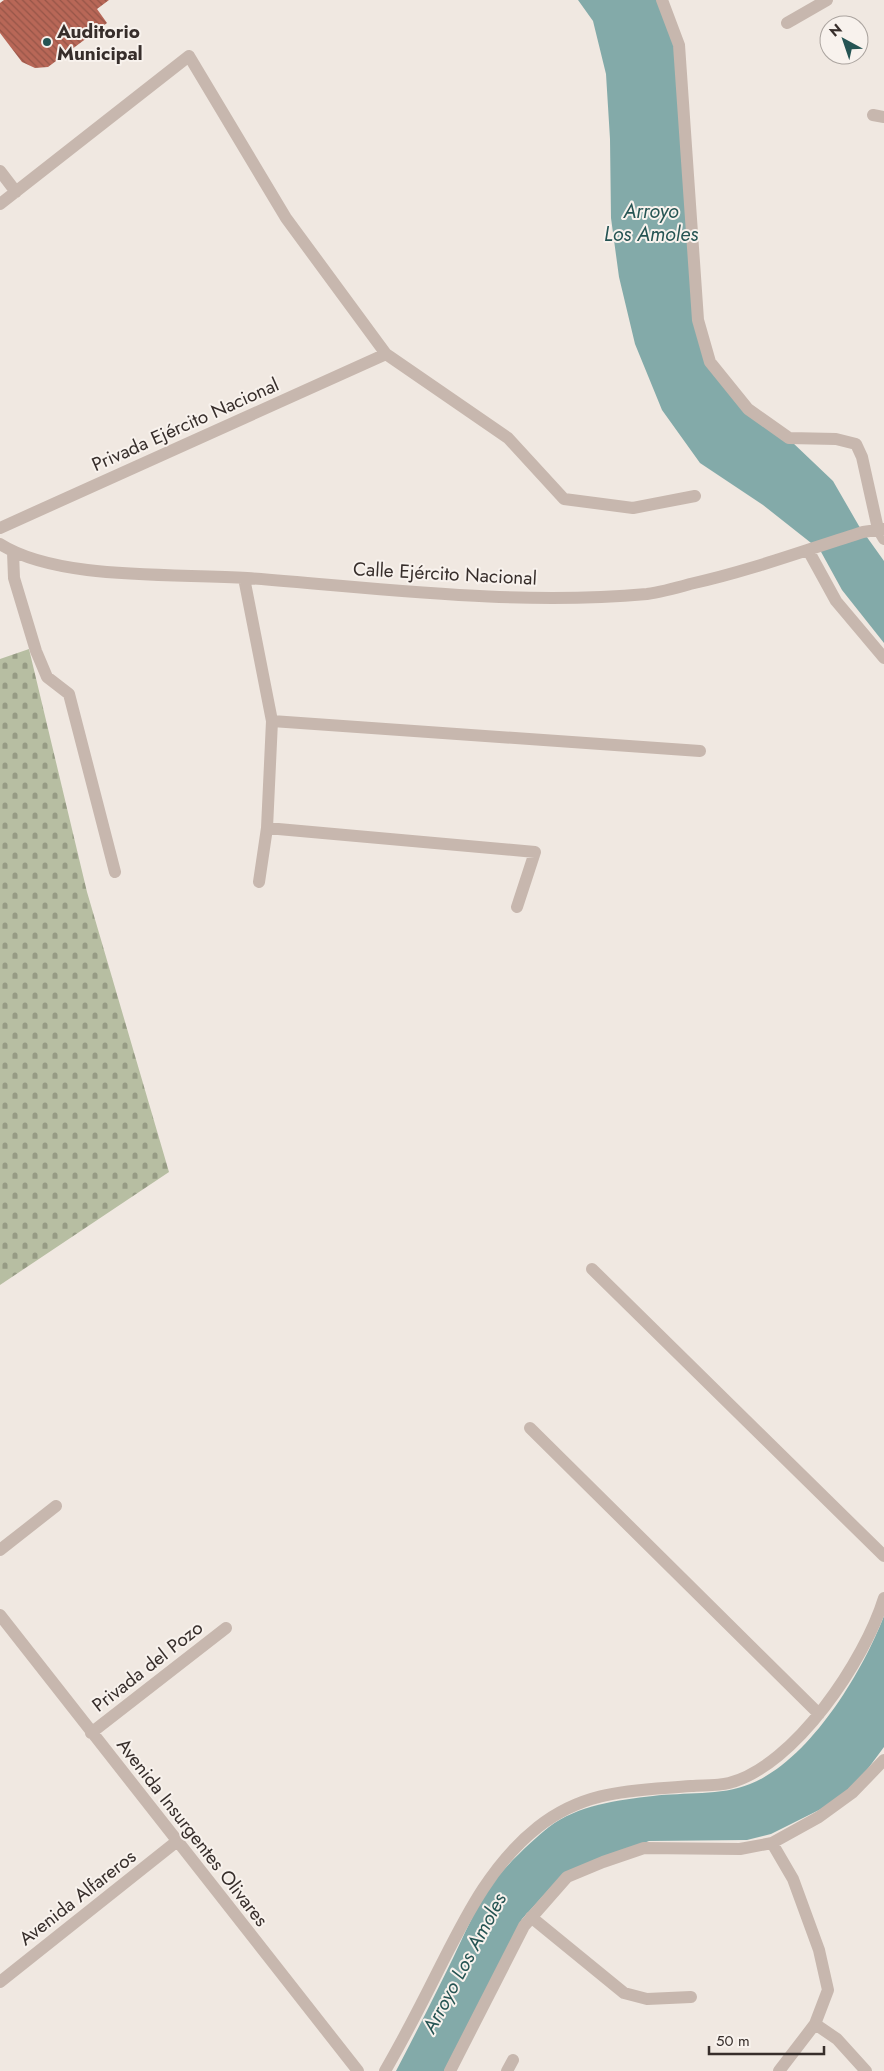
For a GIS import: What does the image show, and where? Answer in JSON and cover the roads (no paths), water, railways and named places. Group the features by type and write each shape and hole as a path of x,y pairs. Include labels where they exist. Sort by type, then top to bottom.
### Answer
{"street":[{"path":"662,0 679,46 698,320 710,362 748,409 789,438 836,439 856,444 862,457 882,532"},
{"path":"787,23 827,0"},
{"path":"0,204 189,56 286,218 386,354 508,438 564,499 633,508 695,496"},
{"path":"0,171 16,192"},
{"name":"Privada Ejército Nacional","path":"0,528 386,354"},
{"name":"Calle Ejército Nacional","path":"0,544 13,552 54,564 95,571 244,578 515,599 649,594 725,576 863,532 882,532"},
{"path":"812,549 836,601 884,658"},
{"path":"13,552 14,578 36,651 47,677 69,694 115,872"},
{"path":"244,578 272,721 267,828 259,882"},
{"path":"272,721 700,751"},
{"path":"267,828 535,852 517,906"},
{"path":"592,1269 884,1556"},
{"path":"530,1428 818,1714"},
{"path":"0,1550 56,1506"},
{"path":"385,2071 482,1888 510,1854 537,1827 566,1808 594,1797 622,1790 728,1783 768,1764 805,1730 832,1698 864,1644 884,1598"},
{"name":"Avenida Insurgentes Olivares","path":"0,1615 176,1842 358,2071"},
{"name":"Privada del Pozo","path":"91,1733 226,1628"},
{"path":"450,2071 524,1926 567,1878 603,1862 644,1848 740,1849 772,1843 819,1817 852,1793 884,1760"},
{"name":"Avenida Alfareros","path":"0,1982 176,1842"},
{"path":"772,1843 793,1879 819,1950 828,1990 815,2024 779,2071"},
{"path":"531,1917 624,1993 647,2000 691,1997"},
{"path":"815,2024 837,2039 866,2071"}],"water":[{"name":"Arroyo Los Amoles","path":"578,0 662,0 679,45 698,320 710,362 748,409 792,442 833,481 859,526 884,561 884,643 842,590 820,550 763,505 700,463 662,410 635,344 619,277 611,218 610,139 606,74 593,21"},
{"name":"Arroyo Los Amoles","path":"884,1616 884,1747 855,1786 821,1809 771,1834 747,1840 649,1841 563,1874 522,1919 444,2071 396,2071 486,1892 498,1876 524,1849 549,1827 573,1813 585,1809 612,1802 640,1798 739,1788 772,1773 813,1736 831,1713 862,1663"}],"place":[{"name":"Auditorio Municipal","path":"47,42"}]}
